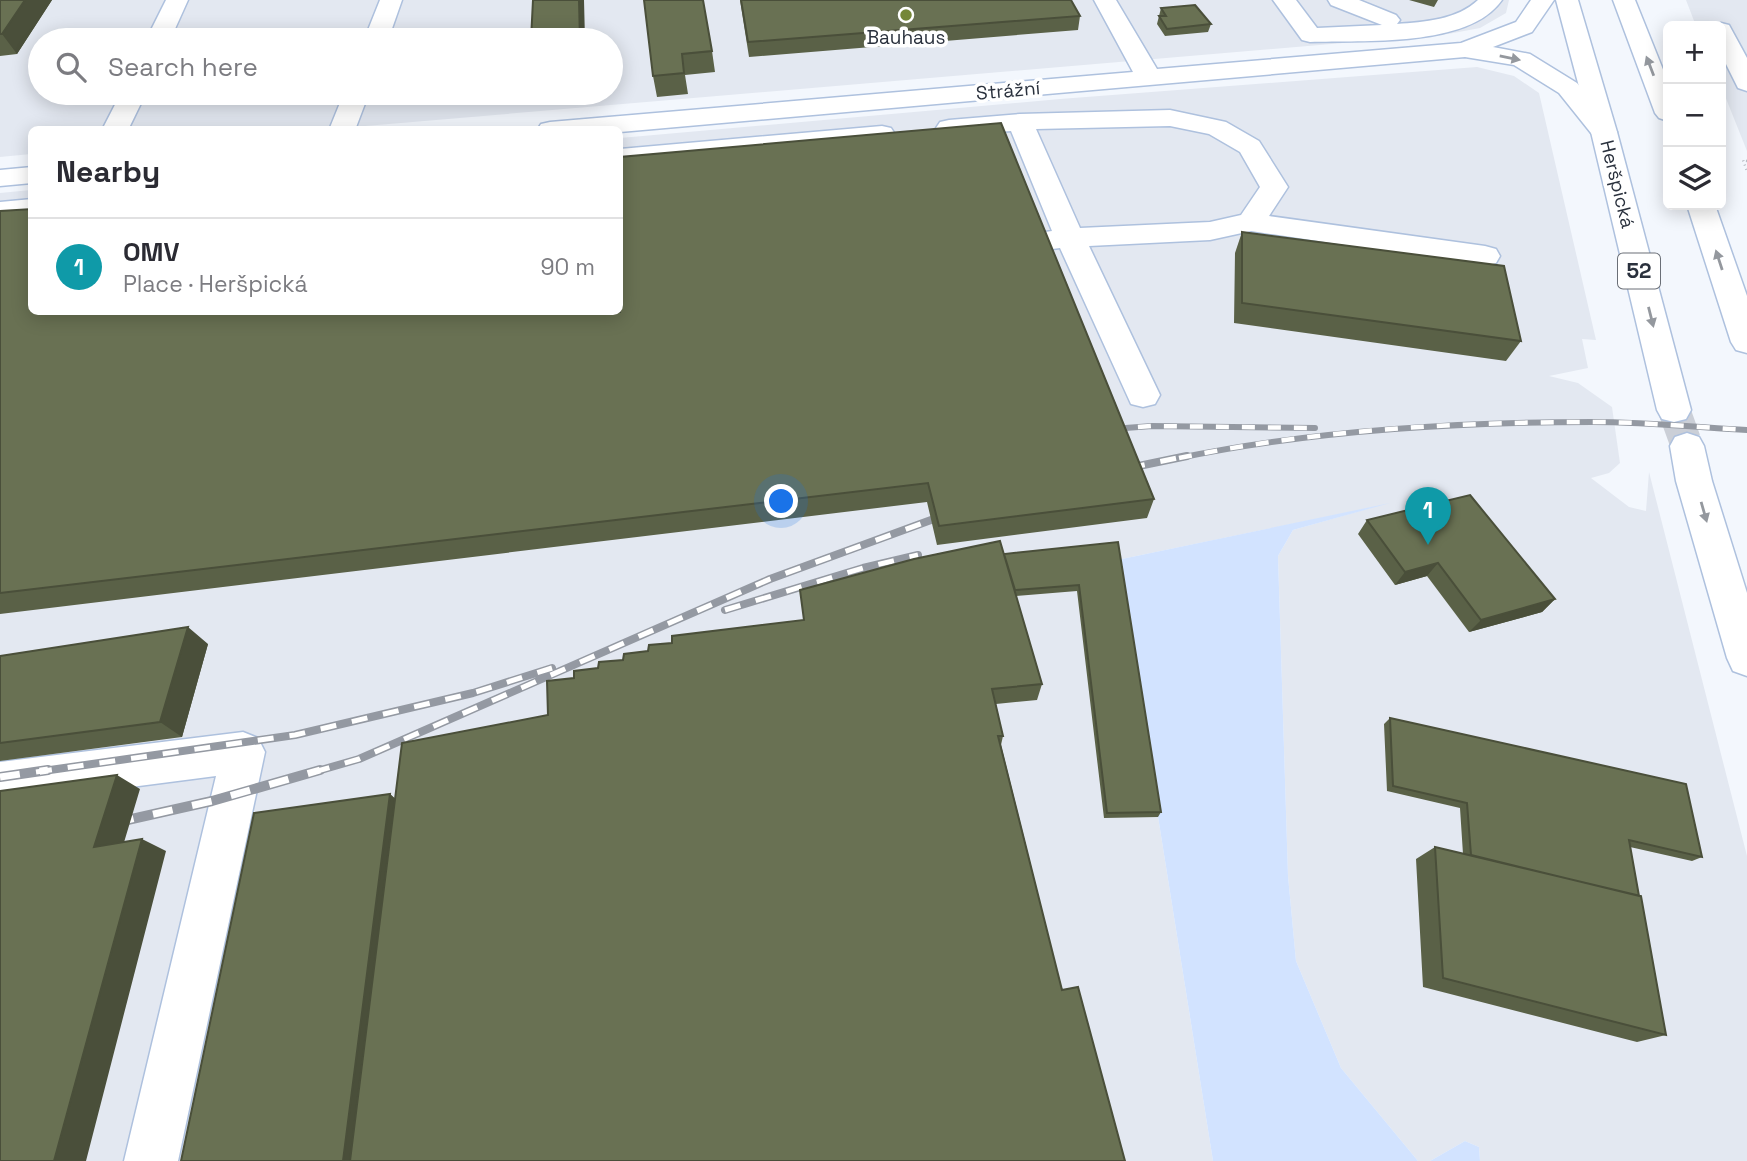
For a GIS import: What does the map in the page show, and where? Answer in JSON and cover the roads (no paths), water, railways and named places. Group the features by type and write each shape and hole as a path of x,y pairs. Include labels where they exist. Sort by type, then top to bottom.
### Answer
{"street":[{"path":"164,28 177,0"},
{"path":"380,28 391,0"},
{"path":"1105,0 1149,77"},
{"path":"1284,0 1310,35 1317,62"},
{"path":"1339,0 1388,20"},
{"path":"1310,35 1322,25 1432,17 1454,10 1464,0"},
{"path":"1310,35 1442,28 1471,19 1491,0"},
{"name":"Strážní","path":"1465,50 1524,27 1543,0"},
{"name":"Heršpická","path":"1567,0 1604,132 1674,410"},
{"path":"1716,21 1713,14 1721,3"},
{"path":"1632,6 1663,98"},
{"path":"1726,40 1747,83"},
{"name":"Strážní","path":"595,126 1465,50 1521,59 1568,88 1604,132"},
{"path":"117,126 127,105"},
{"path":"344,126 351,105"},
{"path":"623,156 1020,122 1170,118 1217,128 1250,147 1275,187 1251,222"},
{"path":"1020,122 1143,395"},
{"path":"0,178 28,175"},
{"path":"0,211 28,208"},
{"path":"1702,210 1744,329"},
{"path":"974,250 1070,238 1210,231 1251,222 1485,256"},
{"path":"1687,446 1747,658"},
{"path":"0,783 243,752 151,1161"}],"tunnel":[{"path":"1674,410 1687,446"}],"railway":[{"path":"1179,458 1333,434 1436,426 1611,422 1747,430"},
{"path":"1112,429 1152,426 1315,428"},
{"path":"1129,468 1187,456"},
{"path":"314,772 359,759 770,579 931,520"},
{"path":"725,610 863,568 918,555"},
{"path":"36,772 295,735 473,693 552,668"},
{"path":"0,777 48,770"},
{"path":"114,823 212,801 320,770"}],"place":[{"name":"Bauhaus","path":"906,15"},
{"name":"OMV","path":"1428,545"}]}
